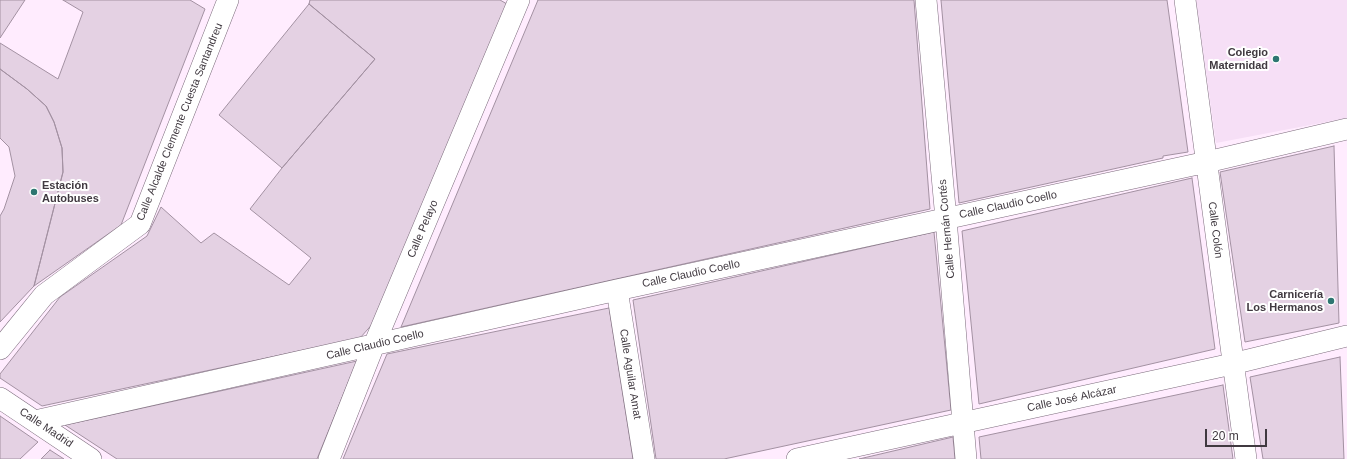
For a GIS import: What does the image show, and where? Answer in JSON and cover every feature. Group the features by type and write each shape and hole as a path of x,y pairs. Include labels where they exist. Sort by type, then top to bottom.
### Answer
{"street":[{"name":"Calle Alcalde Clemente Cuesta Santandreu","path":"0,349 44,294 140,224 228,0"},
{"name":"Calle Pelayo","path":"329,459 374,345 518,0"},
{"name":"Calle Hernán Cortés","path":"926,0 966,459"},
{"name":"Calle Colón","path":"1185,0 1232,364 1246,459"},
{"name":"Calle Claudio Coello","path":"35,421 617,290 1207,162 1347,129"},
{"name":"Calle Aguilar Amat","path":"617,290 644,459"},
{"name":"Calle José Alcázar","path":"797,459 1232,364 1347,336"},
{"name":"Calle Madrid","path":"0,398 91,459"}],"shaded area":[{"name":"Colegio Maternidad","path":"1196,0 1347,0 1347,118 1216,143"}],"building":[{"path":"0,0 25,0 0,38"},
{"path":"63,0 190,0 205,9 121,225 34,286 63,172 62,148 54,122 46,106 27,89 0,69 0,43 58,79 83,12"},
{"path":"310,0 500,0 507,4 376,320 360,338 42,406 0,378 0,374 60,297 147,236 161,207 201,243 214,233 289,285 311,258 250,209 282,168 375,59 309,4"},
{"path":"538,0 914,0 930,209 401,327"},
{"path":"941,0 1167,0 1188,152 1163,156 1163,158 959,203"},
{"path":"309,4 375,59 282,168 219,115"},
{"name":"Estación Autobuses","path":"0,69 27,89 46,106 54,122 62,148 63,172 34,286 0,322 0,216 4,209 15,176 9,147 0,138"},
{"path":"1334,146 1339,323 1245,342 1220,172"},
{"path":"1192,178 1215,349 979,404 962,231"},
{"path":"934,232 951,410 724,459 656,459 633,300"},
{"path":"609,308 633,459 343,459 387,354"},
{"path":"1340,357 1344,459 1263,459 1250,377"},
{"path":"357,361 317,459 117,459 65,425"},
{"path":"1223,385 1233,459 981,459 979,437"},
{"path":"0,416 38,442 20,459 0,459"},
{"path":"953,437 955,459 859,459"},
{"path":"50,450 64,459 41,459"}],"place":[{"name":"Colegio Maternidad","path":"1276,59"},
{"name":"Estación Autobuses","path":"34,192"},
{"name":"Carnicería Los Hermanos","path":"1331,301"}]}
